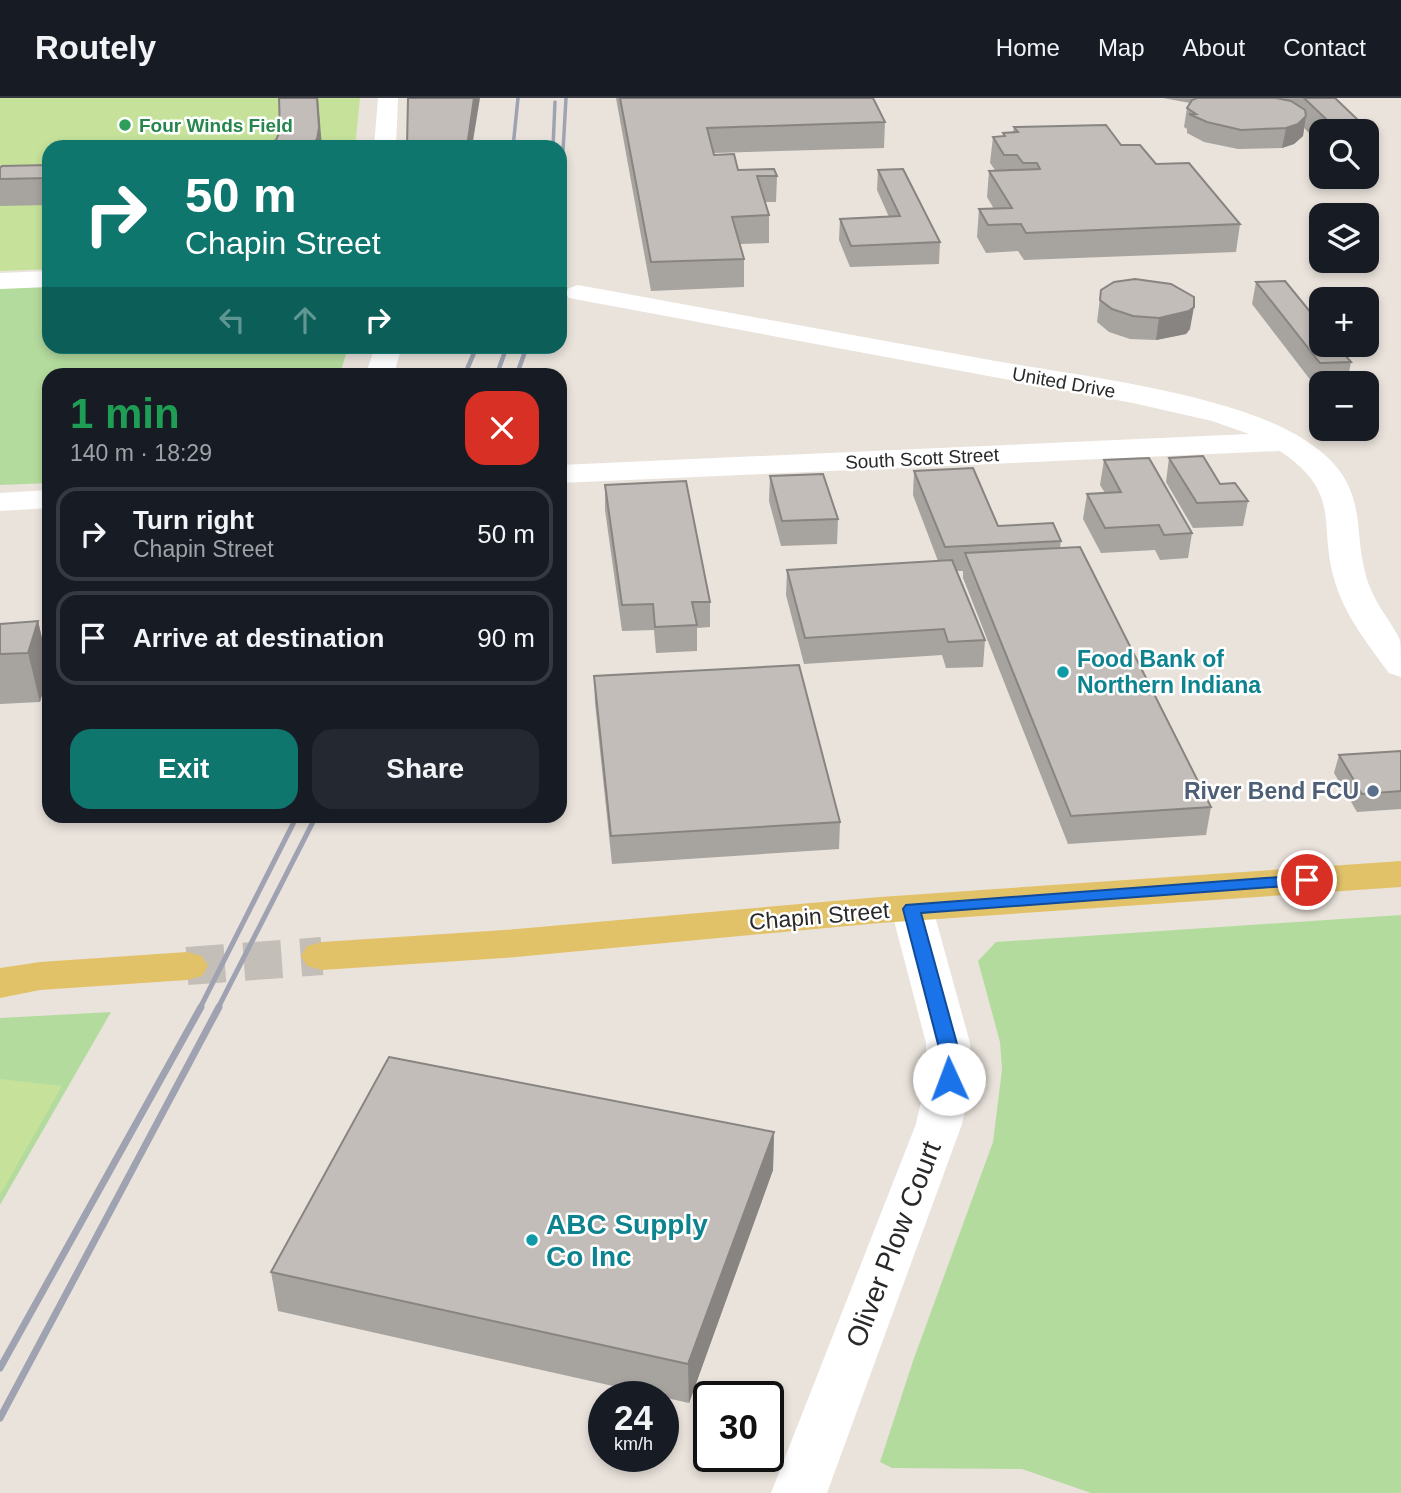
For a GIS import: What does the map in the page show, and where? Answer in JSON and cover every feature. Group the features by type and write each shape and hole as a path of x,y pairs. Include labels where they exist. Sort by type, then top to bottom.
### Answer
{"main road":[{"name":"Chapin Street","path":"322,956 912,909 1401,874"},
{"path":"13,977 187,966"}],"street":[{"path":"385,140 388,98"},
{"path":"0,281 42,279"},
{"name":"United Drive","path":"578,293 1133,394 1211,411 1249,423 1308,457 1333,486 1341,505 1352,584 1363,611 1401,667"},
{"name":"South Scott Street","path":"567,474 1284,442"},
{"path":"0,502 42,499"},
{"name":"Oliver Plow Court","path":"799,1493 939,1124 949,1079 948,1044 912,909"}],"green space":[{"path":"0,98 360,98 356,140 42,140 42,269 0,271"},
{"path":"42,286 42,354 346,354 342,368 42,368 42,483 0,485 0,288"},
{"path":"1401,915 1401,1493 1091,1493 1022,1469 892,1468 880,1462 913,1361 993,1142 1002,1070 1000,1042 978,961 996,942"},
{"path":"111,1012 0,1205 0,1018"},
{"path":"0,1079 62,1086 0,1195"}],"building":[{"path":"279,98 317,98 319,128 316,140 276,140 280,131"},
{"path":"408,98 474,98 468,140 407,140"},
{"path":"620,98 873,98 885,122 707,128 714,155 734,154 738,170 774,169 777,176 757,176 769,215 732,217 744,259 651,262"},
{"path":"1276,98 1291,101 1305,110 1306,116 1298,124 1286,128 1241,130 1207,122 1189,114 1196,114 1187,108 1192,100"},
{"path":"1304,98 1335,98 1357,119 1326,119"},
{"path":"1106,125 1121,145 1140,145 1156,164 1189,163 1240,224 1026,233 1021,224 988,225 979,209 1012,208 989,171 1040,169 1037,163 1023,163 1017,155 1004,155 993,137 1018,132 1014,127"},
{"path":"42,165 42,178 0,179 2,166"},
{"path":"903,169 940,242 851,246 840,219 900,216 878,170"},
{"path":"1135,279 1171,284 1194,297 1194,307 1189,311 1159,318 1133,316 1112,309 1100,300 1101,290 1114,282"},
{"path":"1285,281 1309,310 1309,349 1256,282"},
{"path":"1315,357 1347,357 1351,362 1320,363"},
{"path":"1203,456 1220,484 1235,483 1248,501 1197,503 1169,458"},
{"path":"1149,458 1192,533 1164,535 1159,525 1105,528 1087,494 1121,492 1104,460"},
{"path":"973,468 998,526 1053,523 1061,541 945,547 914,471"},
{"path":"823,474 838,519 782,521 770,476"},
{"path":"686,481 710,602 692,602 697,625 655,627 653,604 622,605 605,485"},
{"name":"Food Bank of Northern Indiana","path":"1080,547 1211,807 1071,816 965,553"},
{"path":"952,560 985,640 948,642 944,629 805,638 787,570"},
{"path":"38,621 28,653 0,654 0,624"},
{"path":"799,665 840,822 611,836 594,676"},
{"path":"1401,751 1401,791 1362,794 1339,755"},
{"name":"ABC Supply Co Inc","path":"389,1057 774,1132 688,1364 271,1272"}],"tunnel":[{"path":"187,966 322,956"}],"railway":[{"path":"514,140 518,98"},
{"path":"564,140 566,98"},
{"path":"553,140 555,102"},
{"path":"468,368 474,354"},
{"path":"499,368 504,354"},
{"path":"519,368 524,354"},
{"path":"200,1008 293,823"},
{"path":"218,1008 312,823"},
{"path":"0,1368 201,1007"},
{"path":"0,1418 219,1007"}],"place":[{"name":"Four Winds Field","path":"125,125"},
{"name":"Food Bank of Northern Indiana","path":"1063,672"},
{"name":"River Bend FCU","path":"1373,791"},
{"name":"ABC Supply Co Inc","path":"532,1240"}],"route":[{"path":"949,1079 948,1044 912,909 1307,880"}]}
